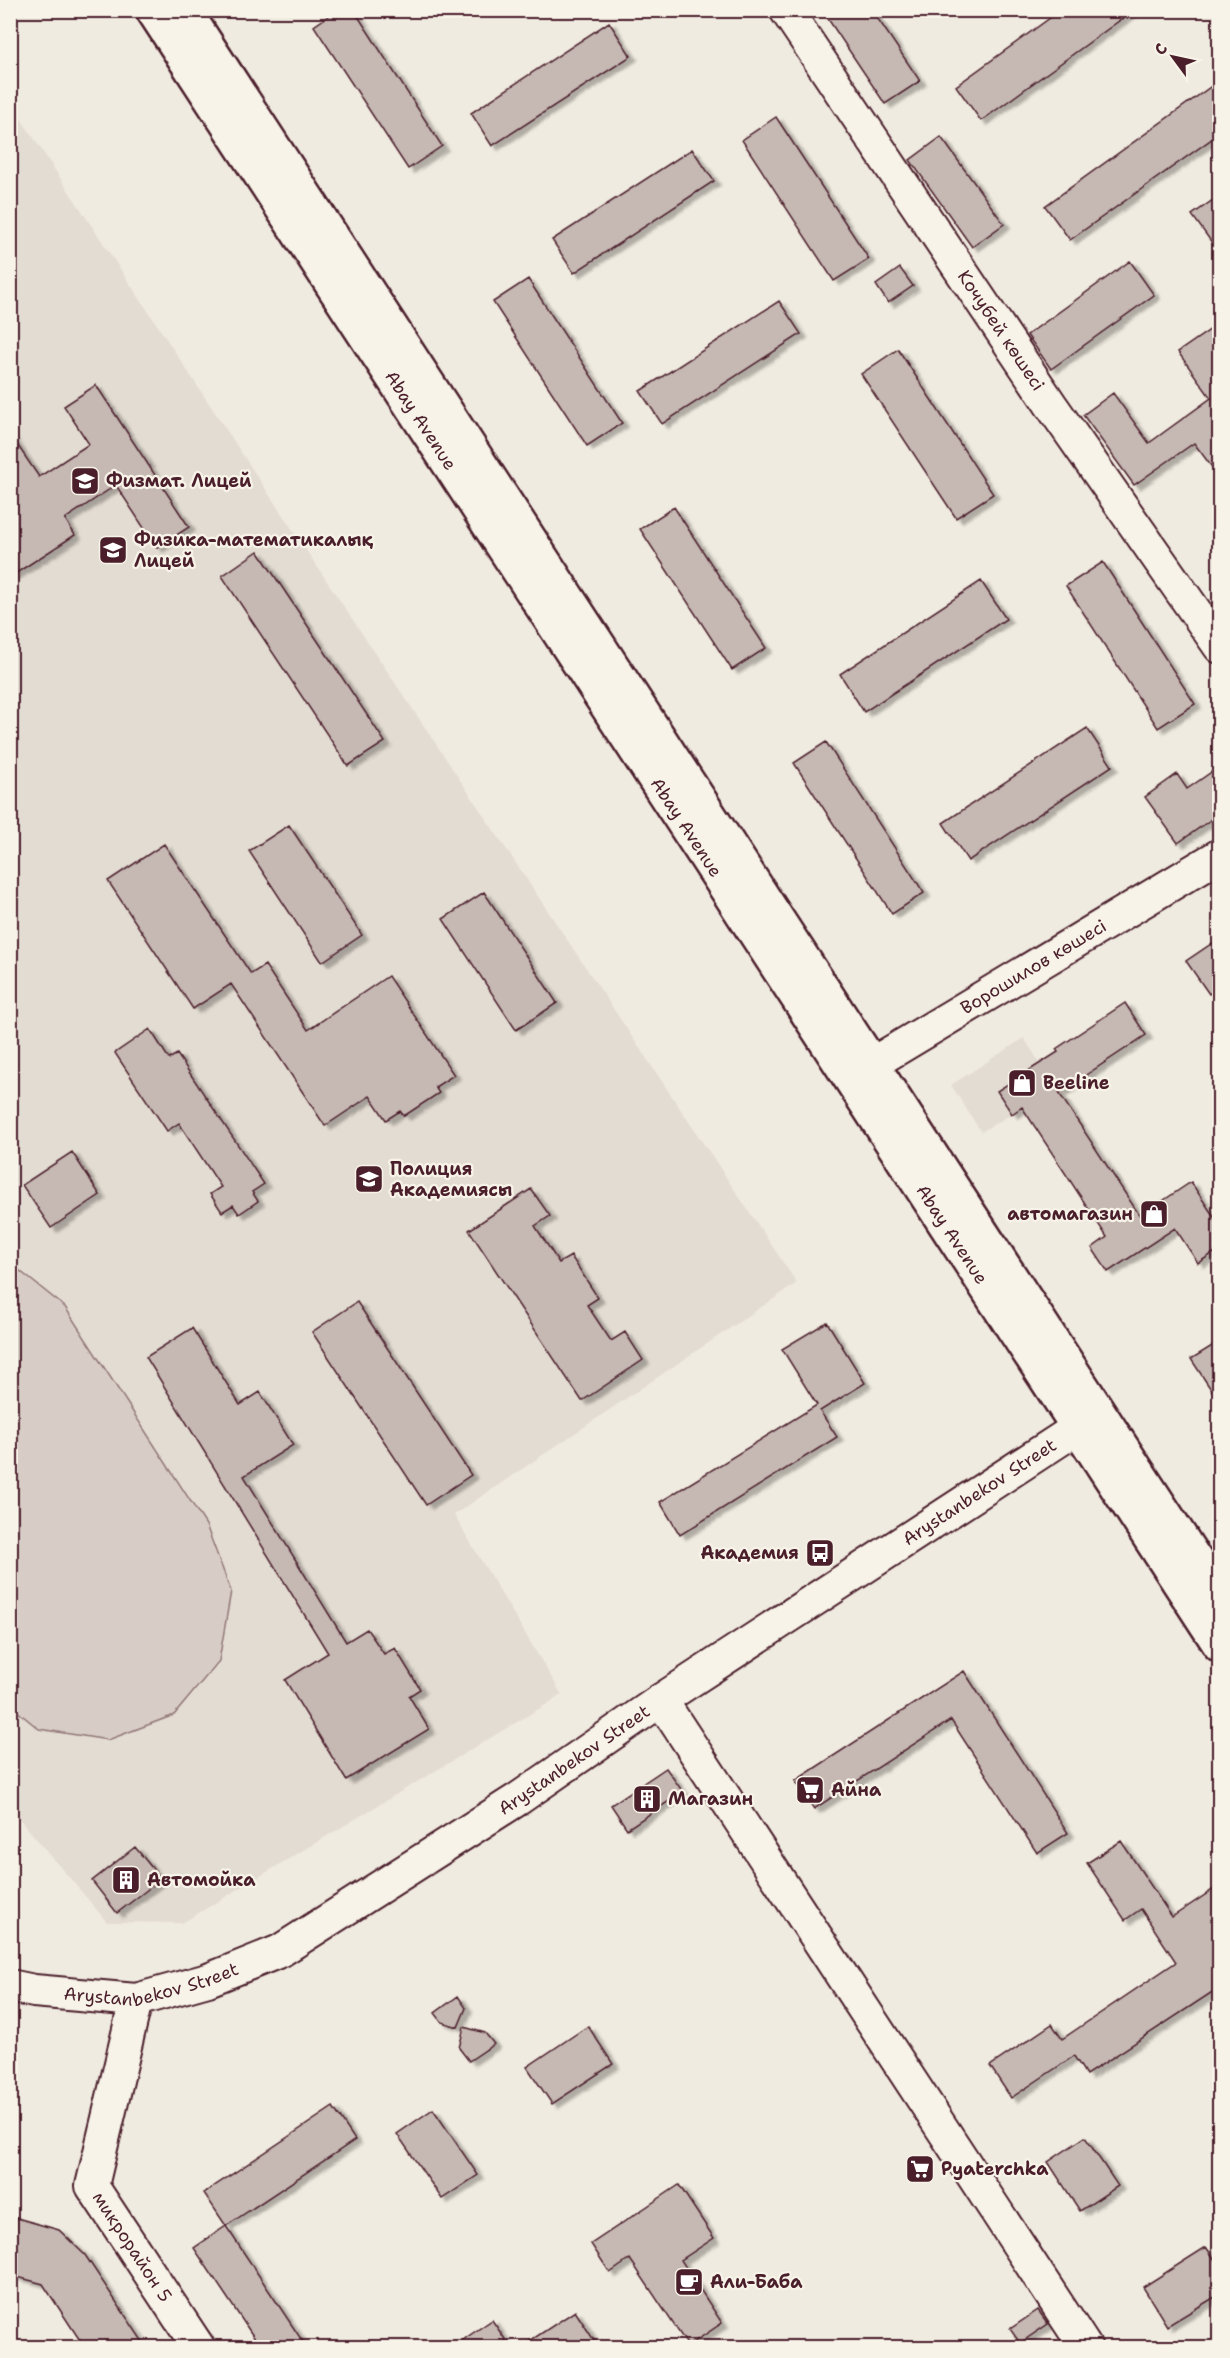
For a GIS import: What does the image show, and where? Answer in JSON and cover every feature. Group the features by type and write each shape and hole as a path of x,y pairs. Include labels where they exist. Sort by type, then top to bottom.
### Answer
{"main road":[{"name":"Abay Avenue","path":"165,12 1089,1421 1220,1645"},
{"name":"Abay Avenue","path":"1089,1421 1220,1598"}],"street":[{"name":"Кочубей көшесі","path":"786,10 1051,405 1220,647"},
{"name":"Ворошилов көшесі","path":"860,1070 1125,914 1220,855"},
{"name":"Arystanbekov Street","path":"10,1986 34,1991 136,2000 208,1980 280,1951 518,1799 661,1700 1089,1421"},
{"path":"661,1700 1086,2348"},
{"name":"микрорайон 5","path":"136,2000 92,2186 199,2348"}],"shaded area":[{"name":"Полиция Академиясы","path":"10,102 278,508 797,1283 454,1515 562,1695 182,1923 107,1922 11,1809"},
{"path":"1024,1038 1040,1063 997,1091 1012,1114 981,1132 951,1085"},
{"path":"10,1263 65,1307 206,1525 231,1591 219,1661 174,1715 108,1740 39,1729 11,1706"}],"building":[{"path":"337,10 354,10 442,146 408,169 314,26"},
{"path":"822,10 872,10 920,81 885,104"},
{"path":"1061,10 1134,10 981,121 956,86"},
{"path":"609,22 631,56 492,146 471,113"},
{"path":"1220,80 1220,133 1070,240 1045,206"},
{"path":"776,117 869,259 834,281 742,140"},
{"path":"941,137 1004,224 972,247 910,160"},
{"path":"692,149 714,181 574,273 552,240"},
{"path":"1220,195 1220,254 1192,215"},
{"path":"1130,261 1154,295 1051,369 1027,335"},
{"path":"900,268 913,286 888,303 876,285"},
{"path":"528,279 622,423 587,446 493,302"},
{"path":"779,301 801,334 662,424 640,391"},
{"path":"1220,323 1220,478 1194,443 1134,485 1083,415 1113,393 1149,443 1211,398 1178,352"},
{"path":"898,349 993,494 956,518 861,374"},
{"name":"Физмат. Лицей","path":"96,385 189,527 157,548 116,485 65,519 75,535 10,577 10,434 39,477 89,444 64,406"},
{"path":"674,507 766,648 732,670 640,529"},
{"path":"258,551 385,742 348,766 222,576"},
{"path":"1103,562 1195,704 1158,728 1066,586"},
{"path":"981,581 1006,619 864,712 840,674"},
{"path":"1087,728 1112,766 968,861 943,823"},
{"path":"826,742 924,893 892,914 794,763"},
{"path":"1220,766 1220,813 1178,843 1145,797 1177,774 1187,789"},
{"path":"289,825 362,935 322,962 249,851"},
{"path":"164,844 251,974 265,965 308,1030 388,976 454,1075 435,1087 439,1093 404,1116 400,1111 386,1120 370,1096 325,1126 231,984 193,1009 108,881"},
{"path":"484,892 557,1003 516,1030 443,919"},
{"path":"1220,938 1220,987 1209,994 1186,961"},
{"path":"1125,1003 1146,1035 1059,1093 1140,1216 1191,1182 1220,1226 1220,1249 1198,1263 1175,1228 1108,1272 1092,1248 1107,1237 1022,1107 1012,1114 997,1091 1058,1052 1056,1049"},
{"path":"150,1029 169,1059 177,1054 264,1184 252,1192 258,1201 239,1214 233,1205 222,1212 210,1194 221,1187 179,1123 167,1131 115,1053"},
{"path":"72,1152 100,1195 51,1228 22,1185"},
{"path":"531,1189 550,1216 535,1226 559,1263 571,1256 598,1298 587,1305 611,1341 625,1332 643,1360 582,1401 469,1230"},
{"path":"357,1302 471,1475 426,1505 312,1332"},
{"path":"827,1322 865,1383 820,1411 837,1437 680,1535 660,1502 817,1405 782,1349"},
{"path":"192,1328 240,1405 260,1392 293,1445 244,1476 346,1642 367,1629 384,1654 395,1648 420,1689 409,1696 429,1729 346,1780 285,1680 328,1653 146,1357"},
{"path":"1220,1341 1220,1403 1191,1359"},
{"path":"964,1671 1068,1833 1037,1853 951,1720 814,1809 795,1781"},
{"name":"Магазин","path":"666,1768 683,1792 627,1829 611,1805"},
{"path":"1121,1841 1172,1917 1220,1885 1220,1987 1086,2075 1074,2056 1011,2098 990,2066 1052,2024 1062,2039 1176,1962 1141,1909 1125,1920 1087,1863"},
{"name":"Автомойка","path":"135,1847 161,1879 117,1913 92,1881"},
{"path":"458,1996 466,2008 458,2027 442,2022 435,2013"},
{"path":"588,2026 613,2064 552,2104 527,2067"},
{"path":"464,2027 485,2033 494,2044 469,2061 459,2048"},
{"path":"333,2107 355,2140 226,2226 204,2193"},
{"path":"433,2109 478,2175 442,2199 397,2134"},
{"path":"1085,2137 1118,2186 1080,2211 1048,2162"},
{"path":"679,2185 714,2238 681,2260 722,2323 688,2346 630,2259 610,2273 591,2244"},
{"path":"10,2216 59,2230 85,2255 147,2348 85,2348 43,2284 10,2275"},
{"path":"226,2226 307,2348 261,2348 194,2248"},
{"path":"1206,2247 1220,2267 1220,2294 1167,2326 1143,2287"},
{"path":"1038,2310 1048,2324 1020,2343 1010,2329"},
{"path":"575,2311 599,2348 519,2348"},
{"path":"492,2320 511,2348 451,2348"}],"place":[{"name":"Физмат. Лицей","path":"85,481"},
{"name":"Физика-математикалық Лицей","path":"113,550"},
{"name":"Beeline","path":"1022,1083"},
{"name":"Полиция Академиясы","path":"369,1179"},
{"name":"автомагазин","path":"1154,1214"},
{"name":"Академия","path":"820,1553"},
{"name":"Айна","path":"810,1790"},
{"name":"Магазин","path":"647,1799"},
{"name":"Автомойка","path":"126,1880"},
{"name":"Pyaterchka","path":"920,2169"},
{"name":"Али-Баба","path":"689,2282"}]}
